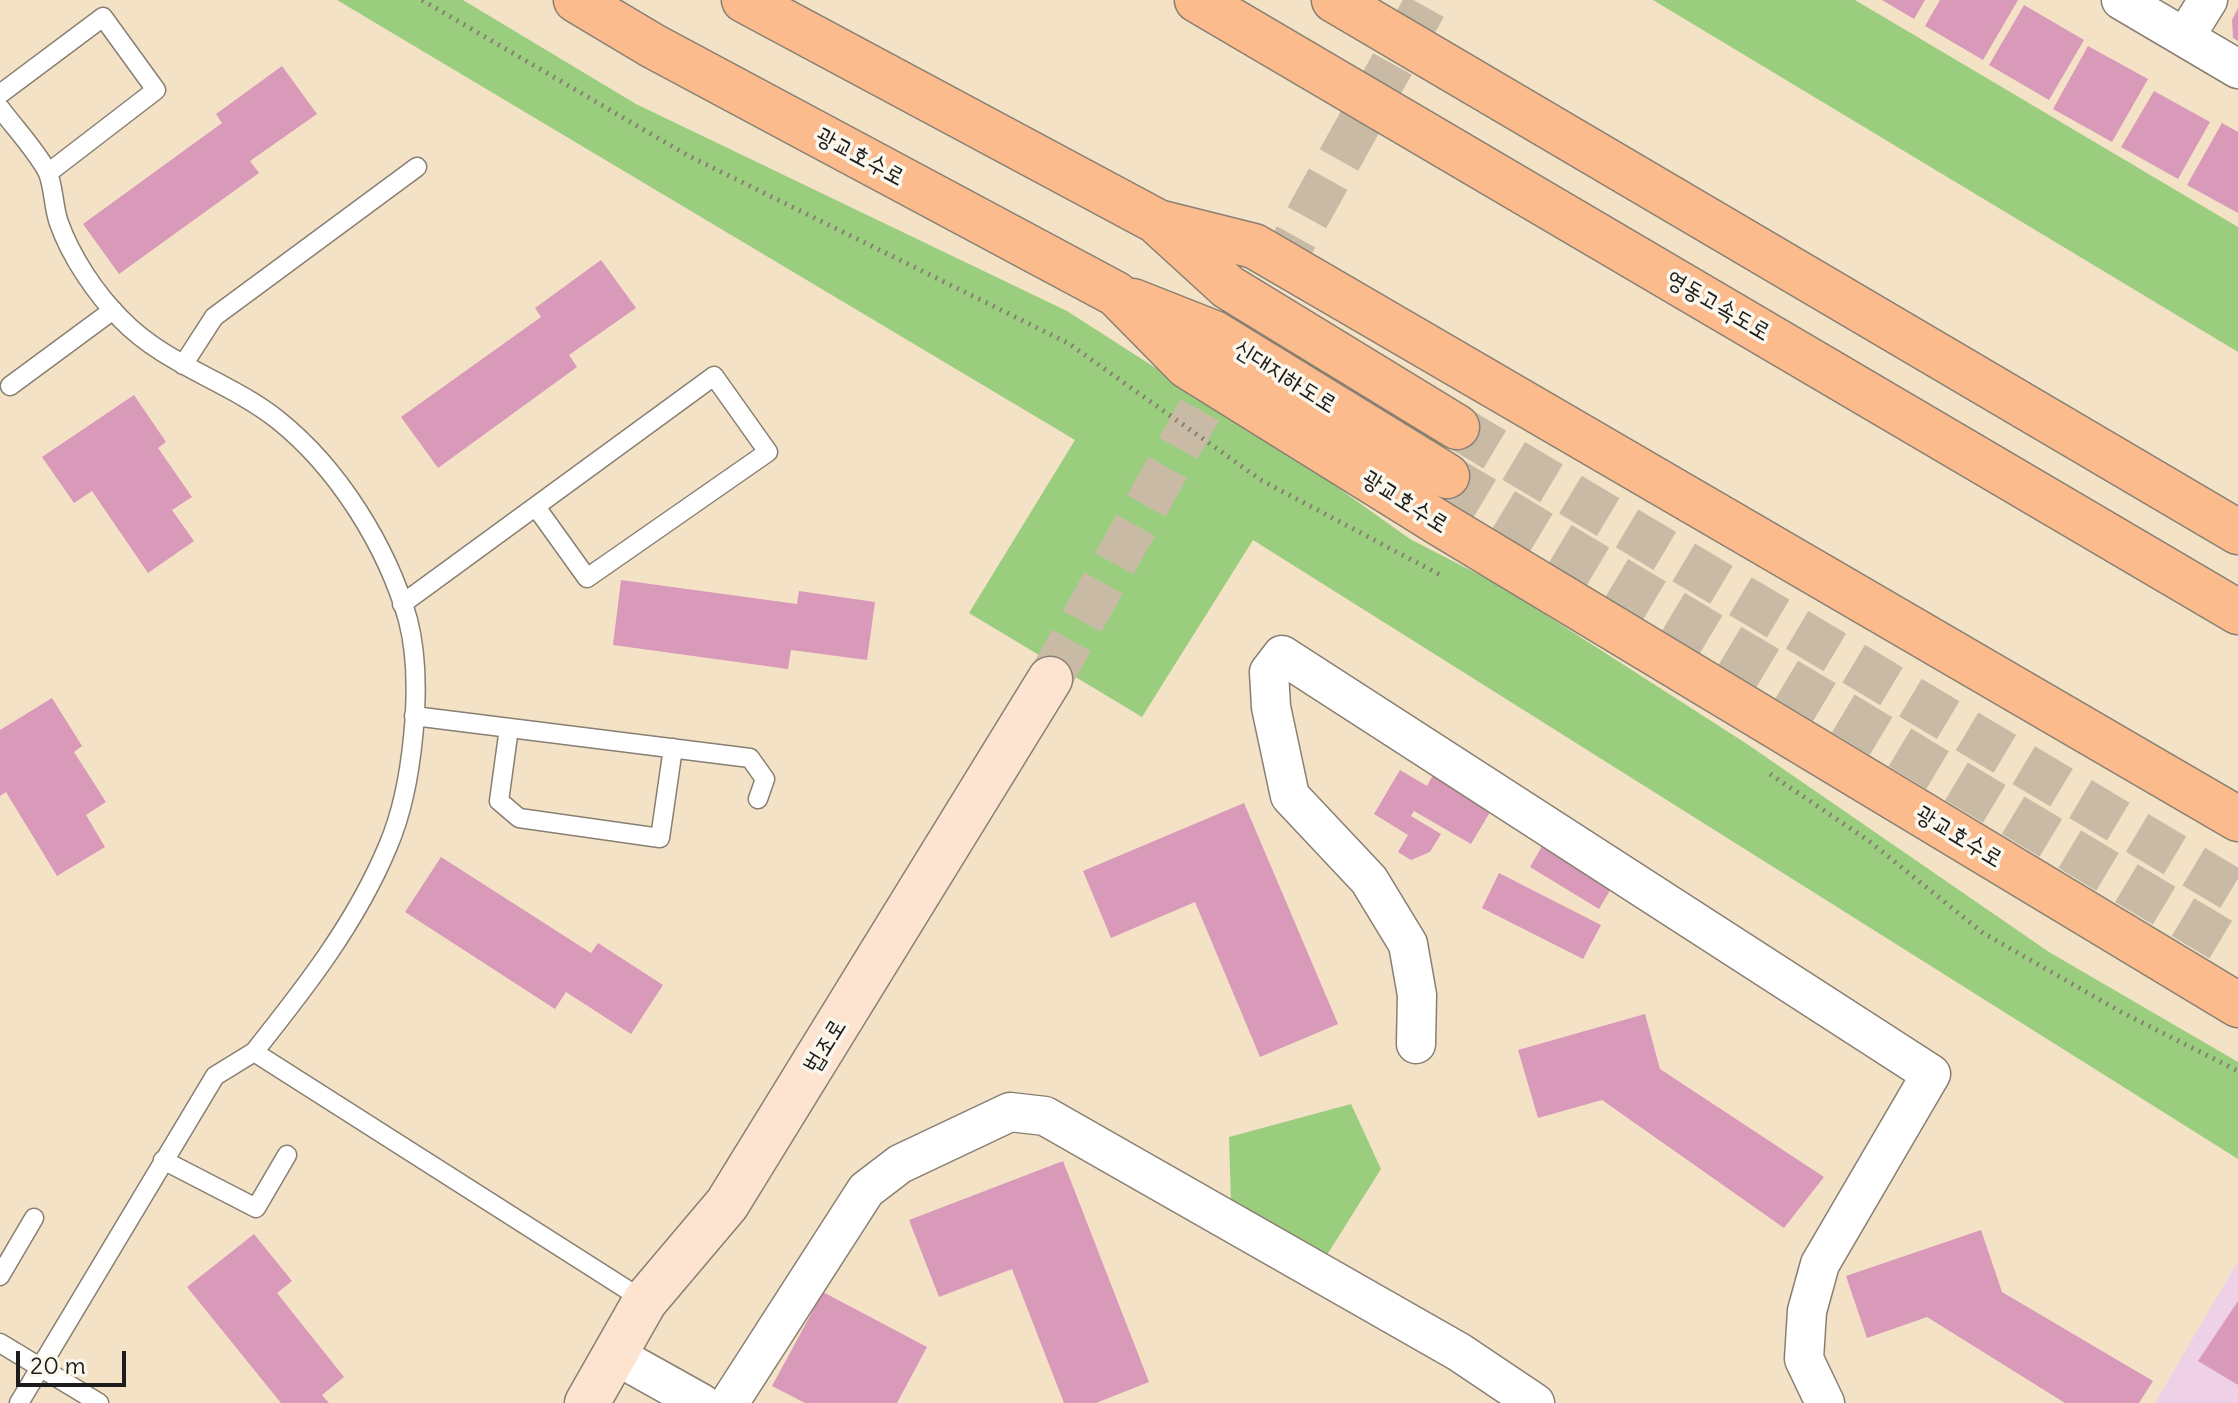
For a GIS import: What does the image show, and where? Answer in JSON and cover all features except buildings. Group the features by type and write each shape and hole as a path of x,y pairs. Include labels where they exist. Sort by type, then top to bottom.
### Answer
{"highway":[{"name":"광교호수로","path":"576,0 653,46 1116,294 1187,366 1439,523 2238,1005"},
{"path":"744,0 1158,222 1254,246 2238,819"},
{"name":"영동고속도로","path":"1197,0 2238,612"},
{"path":"1334,0 2238,532"},
{"name":"신대지하도로","path":"1158,222 1228,287 1457,427"},
{"name":"신대지하도로","path":"1116,294 1214,333 1447,476"}],"street":[{"path":"2121,0 2238,69"},
{"path":"2185,37 2208,0"},
{"path":"1416,1044 1417,995 1408,944 1369,880 1290,796 1271,707 1269,672 1282,655 1931,1074 1820,1264 1807,1311 1804,1359 1825,1403"},
{"name":"법조로","path":"587,1403 645,1301 727,1204 1050,679"},
{"path":"729,1403 866,1190 900,1164 1010,1112 1045,1116 1459,1352 1535,1403"},
{"path":"615,1355 701,1403"}],"lane":[{"path":"0,94 103,17 156,90 48,173"},
{"path":"0,108 48,173 59,226 113,310 140,338 277,419 315,455 340,486 373,538 409,623 414,716 404,799 389,844 363,901 319,967 254,1052 215,1076 19,1403"},
{"path":"183,365 214,317 417,167"},
{"path":"10,386 113,310"},
{"path":"402,604 714,376 768,452 587,578 536,507"},
{"path":"414,716 750,758 765,779 758,799"},
{"path":"509,728 499,801 519,818 660,838 673,748"},
{"path":"254,1052 645,1301"},
{"path":"163,1160 256,1208 287,1155"},
{"path":"0,1276 34,1218"},
{"path":"0,1343 99,1403"}],"path":[{"path":"422,0 687,155 1068,343 1261,480 1457,583"},
{"path":"1766,771 1869,841 1983,933 2123,1013 2238,1071"}],"shaded area":[{"path":"2238,1261 2238,1403 2155,1403"}],"green space":[{"path":"337,0 463,0 636,104 1067,311 1299,460 1410,539 1501,586 1747,744 2049,952 2238,1062 2238,1159 1253,540 1142,717 969,613 1075,440"},
{"path":"1653,0 1855,0 2238,227 2238,352"},
{"path":"1351,1104 1381,1169 1325,1258 1231,1203 1229,1137"}],"tunnel":[{"path":"1050,679 1428,0"},
{"path":"1457,427 2238,893"},
{"path":"1447,476 2238,950"}]}
